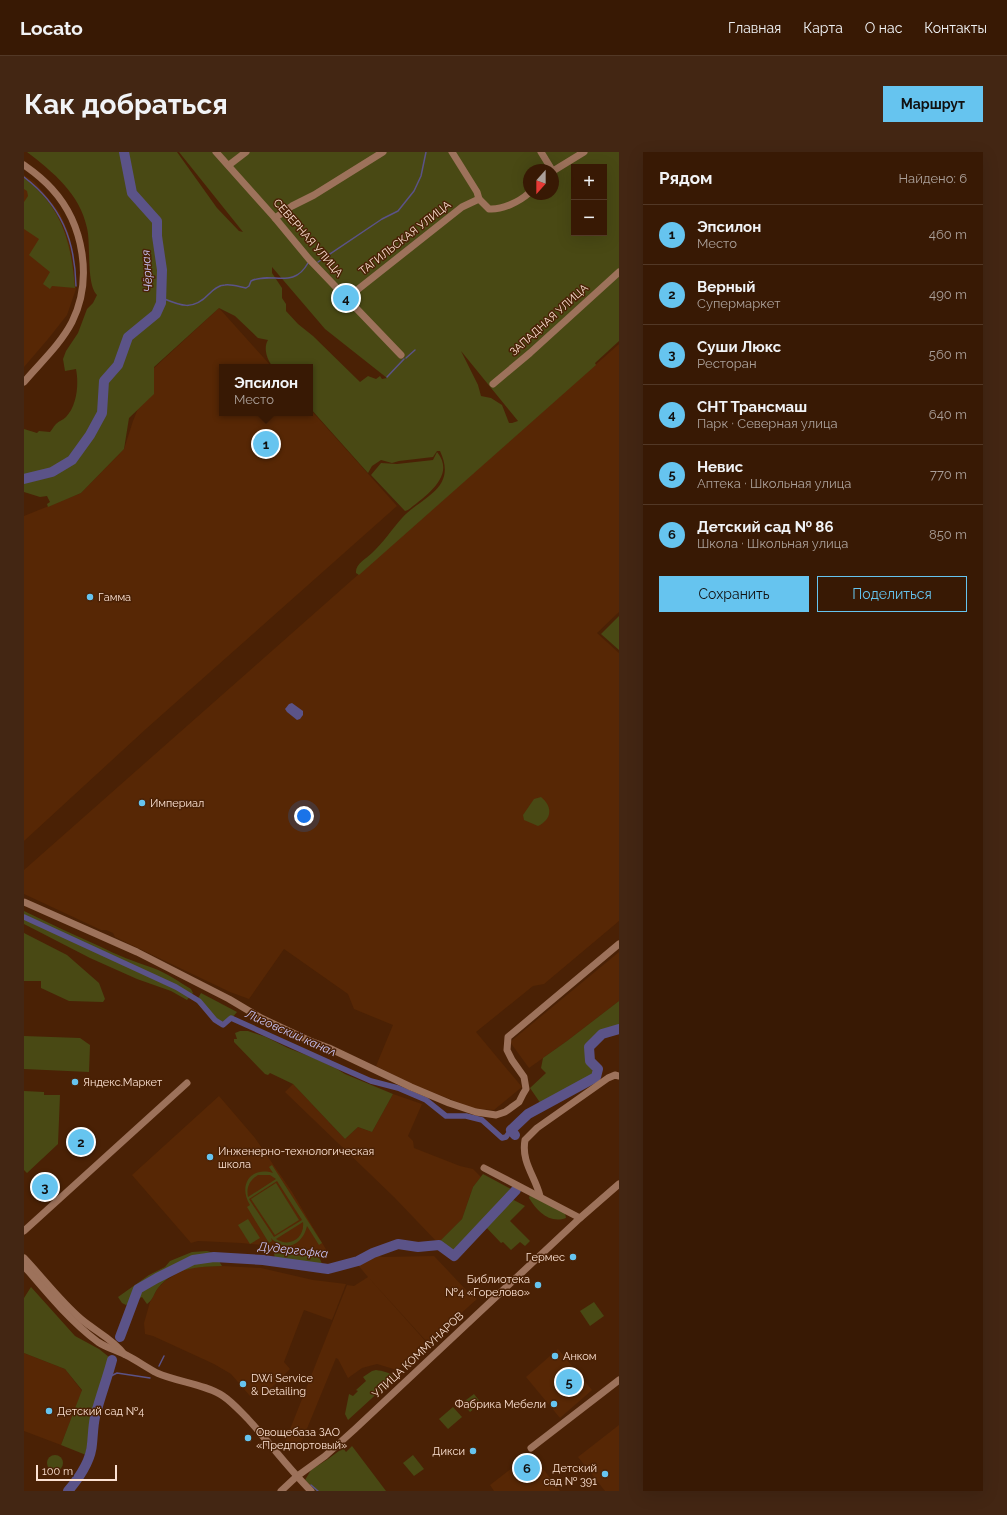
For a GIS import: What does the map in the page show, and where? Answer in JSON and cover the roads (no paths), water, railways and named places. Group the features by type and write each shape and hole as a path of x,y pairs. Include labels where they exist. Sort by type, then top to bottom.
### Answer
{"street":[{"name":"СЕВЕРНАЯ УЛИЦА","path":"216,152 309,258 401,355"},
{"path":"229,165 246,152"},
{"path":"275,218 292,206 314,195 383,152"},
{"path":"452,152 477,192 479,199 486,208 495,210 505,207 523,197"},
{"path":"541,152 549,164"},
{"path":"559,167 584,152"},
{"path":"24,165 37,174 52,189 66,207 76,227 81,249 83,282 79,303 71,323 60,340 24,382"},
{"name":"ТАГИЛЬСКАЯ УЛИЦА","path":"347,298 462,207 479,199"},
{"name":"ЗАПАДНАЯ УЛИЦА","path":"493,384 530,354 619,272"},
{"path":"24,902 138,952 229,999 261,1018 411,1087 465,1109 496,1115 505,1112 519,1102 526,1088 524,1077 507,1050 508,1037 619,944"},
{"path":"540,1196 524,1156 525,1140 537,1128 608,1078 615,1075 619,1076"},
{"path":"24,1231 187,1083"},
{"path":"484,1168 580,1218"},
{"name":"УЛИЦА КОММУНАРОВ","path":"281,1491 296,1477 325,1456 580,1218 619,1184"},
{"path":"24,1258 73,1312 118,1346 124,1354"},
{"path":"24,1266 82,1328 102,1344 165,1376 221,1394 230,1401 258,1429 296,1477 311,1491"},
{"path":"531,1448 619,1380"}],"waterway":[{"name":"Чёрная","path":"24,479 52,472 72,460 90,435 102,413 104,381 118,365 128,337 156,314 161,303 162,270 157,236 157,221 132,193 124,152"},
{"path":"318,262 382,219 398,211 414,191 421,176 426,152"},
{"path":"24,177 48,199 64,225 73,254 76,286"},
{"path":"162,298 181,305 192,305 198,303 214,289 222,285 246,288 249,286 251,281 259,278 289,278 296,276 308,263"},
{"path":"406,358 415,350"},
{"path":"387,377 404,359"},
{"name":"Лиговский канал","path":"24,917 176,987 199,1001 215,1020 223,1025 231,1018 371,1081 398,1088 426,1100 446,1116 466,1116 482,1120 502,1138 506,1137 511,1130"},
{"name":"Дудергофка","path":"515,1135 511,1130 528,1114 596,1077 598,1069 590,1061 589,1047 602,1034 619,1029"},
{"name":"Дудергофка","path":"120,1337 138,1289 193,1260 214,1257 263,1260 328,1269 358,1261 373,1253 398,1244 418,1247 439,1245 454,1256 516,1190"},
{"path":"159,1366 164,1356"},
{"name":"Дудергофка","path":"68,1491 87,1463 91,1450 95,1417 112,1360"},
{"path":"107,1378 117,1373 150,1378"},
{"path":"311,1485 318,1491"}],"place":[{"name":"СНТ Трансмаш","path":"346,298"},
{"name":"Эпсилон","path":"266,444"},
{"name":"Гамма","path":"90,597"},
{"name":"Империал","path":"142,803"},
{"name":"Яндекс.Маркет","path":"75,1082"},
{"name":"Верный","path":"81,1142"},
{"name":"Инженерно-технологическая школа","path":"210,1157"},
{"name":"Суши Люкс","path":"45,1187"},
{"name":"Гермес","path":"573,1257"},
{"name":"Библиотека №4 «Горелово»","path":"538,1285"},
{"name":"Анком","path":"555,1356"},
{"name":"Невис","path":"569,1382"},
{"name":"DWi Service & Detailing","path":"243,1384"},
{"name":"Фабрика Мебели","path":"554,1404"},
{"name":"Детский сад №4","path":"49,1411"},
{"name":"Овощебаза ЗАО «Предпортовый»","path":"248,1438"},
{"name":"Дикси","path":"473,1451"},
{"name":"Детский сад № 86","path":"527,1468"},
{"name":"Детский сад № 391","path":"605,1474"}]}
